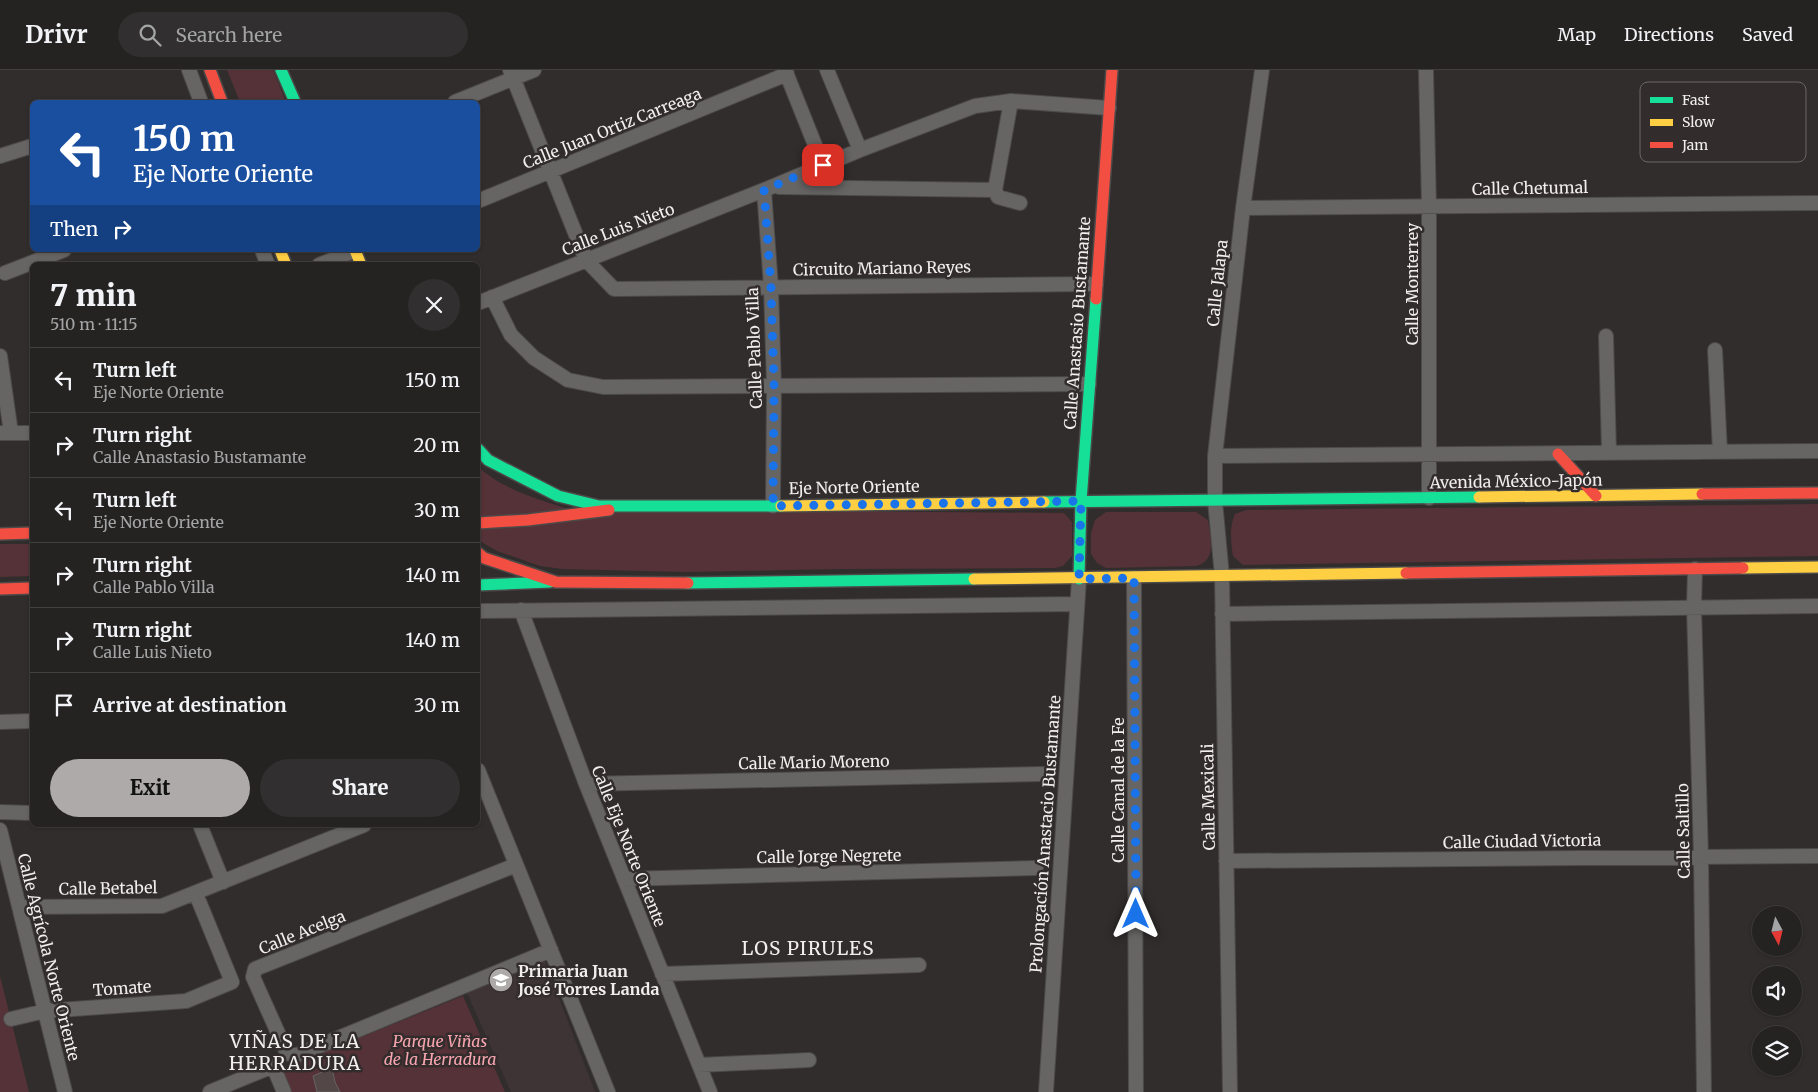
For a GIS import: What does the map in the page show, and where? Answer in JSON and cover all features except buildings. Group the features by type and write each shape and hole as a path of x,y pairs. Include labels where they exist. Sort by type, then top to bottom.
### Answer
{"main road":[{"path":"210,70 221,100"},
{"path":"281,70 294,100"},
{"name":"Calle Anastasio Bustamante","path":"1079,579 1081,501 1112,70"},
{"name":"Eje Norte Oriente","path":"480,452 488,460 558,496 599,506 1215,501"},
{"path":"1558,454 1596,496"},
{"name":"Avenida México-Japón","path":"1215,501 1818,493"},
{"path":"480,523 528,520 633,507"},
{"path":"0,534 30,533"},
{"path":"480,555 484,558 556,582"},
{"path":"480,585 556,582 649,584 1079,579 1818,567"},
{"path":"0,589 30,588"}],"street":[{"path":"189,70 200,100"},
{"path":"459,100 512,74 534,70"},
{"path":"827,70 860,150"},
{"name":"Calle Jalapa","path":"1215,501 1215,456 1243,208 1262,70"},
{"name":"Calle Monterrey","path":"1426,70 1429,207 1429,498"},
{"path":"786,72 823,165"},
{"name":"Calle Juan Ortiz Carreaga","path":"480,200 786,72"},
{"name":"Circuito Mariano Reyes","path":"512,74 586,260 614,289 1096,284"},
{"path":"1011,101 995,190 998,197 1020,202"},
{"name":"Calle Luis Nieto","path":"480,302 975,106 1011,101 1109,108"},
{"path":"0,156 30,147"},
{"name":"Calle Luis Nieto","path":"768,189 995,190"},
{"name":"Calle Pablo Villa","path":"768,189 774,386 773,506"},
{"name":"Calle Chetumal","path":"1243,208 1818,203"},
{"path":"33,262 59,252"},
{"path":"326,262 350,252"},
{"path":"5,273 30,263"},
{"path":"492,297 511,335 534,358 568,380 603,387 1089,384"},
{"path":"1606,336 1609,453"},
{"path":"1715,350 1720,452"},
{"path":"0,356 6,433 30,433"},
{"path":"1215,456 1818,451"},
{"name":"Calle Mexicali","path":"1215,501 1222,576 1230,1092"},
{"name":"Calle Saltillo","path":"1695,569 1694,607 1701,857 1704,1092"},
{"name":"Calle Canal de la Fe","path":"1134,578 1136,1092"},
{"name":"Prolongación Anastacio Bustamante","path":"1046,1092 1079,579"},
{"path":"480,610 1077,604"},
{"path":"1222,614 1818,606"},
{"name":"Calle Eje Norte Oriente","path":"521,610 586,784 710,1092"},
{"path":"0,722 30,721"},
{"name":"Calle Mario Moreno","path":"586,784 1042,774"},
{"path":"480,778 608,1092"},
{"path":"0,812 30,812"},
{"path":"201,827 224,882"},
{"name":"Calle Betabel","path":"19,906 162,906 196,894 359,827"},
{"name":"Calle Agrícola Norte Oriente","path":"0,830 64,1092"},
{"name":"Calle Ciudad Victoria","path":"1226,861 1818,856"},
{"name":"Calle Acelga","path":"516,865 256,969 253,977 287,1053 295,1056 551,950"},
{"name":"Calle Jorge Negrete","path":"624,879 1036,868"},
{"name":"Tomate","path":"12,1019 44,1011 186,1001 232,982 196,894"},
{"path":"662,974 919,965"},
{"path":"699,1065 809,1060"},
{"path":"210,1092 273,1066 284,1092"}],"shaded area":[{"path":"544,959 595,1092 511,1092 467,993"}],"green space":[{"path":"227,70 273,70 285,100 239,100"},
{"path":"480,469 509,487 568,509 1064,513 1072,522 1072,556 1063,566 1055,568 686,572 562,569 540,566 497,551 480,541"},
{"path":"1818,504 1818,556 1243,565 1233,556 1231,540 1231,530 1235,514 1246,510"},
{"path":"1106,512 1196,512 1208,520 1211,540 1210,553 1203,563 1196,566 1106,568 1097,563 1091,554 1091,533 1095,520"},
{"path":"0,544 30,544 30,576 0,577"},
{"path":"0,976 29,1092 0,1092"},
{"name":"Parque Viñas de la Herradura","path":"463,996 505,1092 291,1092 282,1069"}],"traffic: fast":[{"path":"281,70 294,100"},
{"path":"1079,579 1081,501 1096,299"},
{"path":"480,451 488,460 558,496 599,506 781,506"},
{"path":"1044,502 1479,497"},
{"path":"688,583 974,579"},
{"path":"480,585 550,582"}],"traffic: slow":[{"path":"281,252 285,262"},
{"path":"356,252 360,262"},
{"path":"1479,497 1702,494"},
{"path":"781,506 1044,502"},
{"path":"1743,568 1818,567"},
{"path":"974,579 1406,573"}],"traffic: jam":[{"path":"210,70 221,100"},
{"path":"1096,299 1112,70"},
{"path":"1558,454 1596,496"},
{"path":"1702,494 1818,493"},
{"path":"480,523 528,520 609,510"},
{"path":"0,534 30,533"},
{"path":"480,555 484,558 556,582 688,583"},
{"path":"1406,573 1743,568"},
{"path":"0,589 30,588"}],"place":[{"name":"Primaria Juan José Torres Landa","path":"501,980"}],"district":[{"name":"LOS PIRULES","path":"808,948"},
{"name":"VIÑAS DE LA HERRADURA","path":"295,1052"}],"route":[{"path":"823,165 764,190 771,287 774,386 773,506 1081,501 1079,579 1134,578 1136,914"}]}
